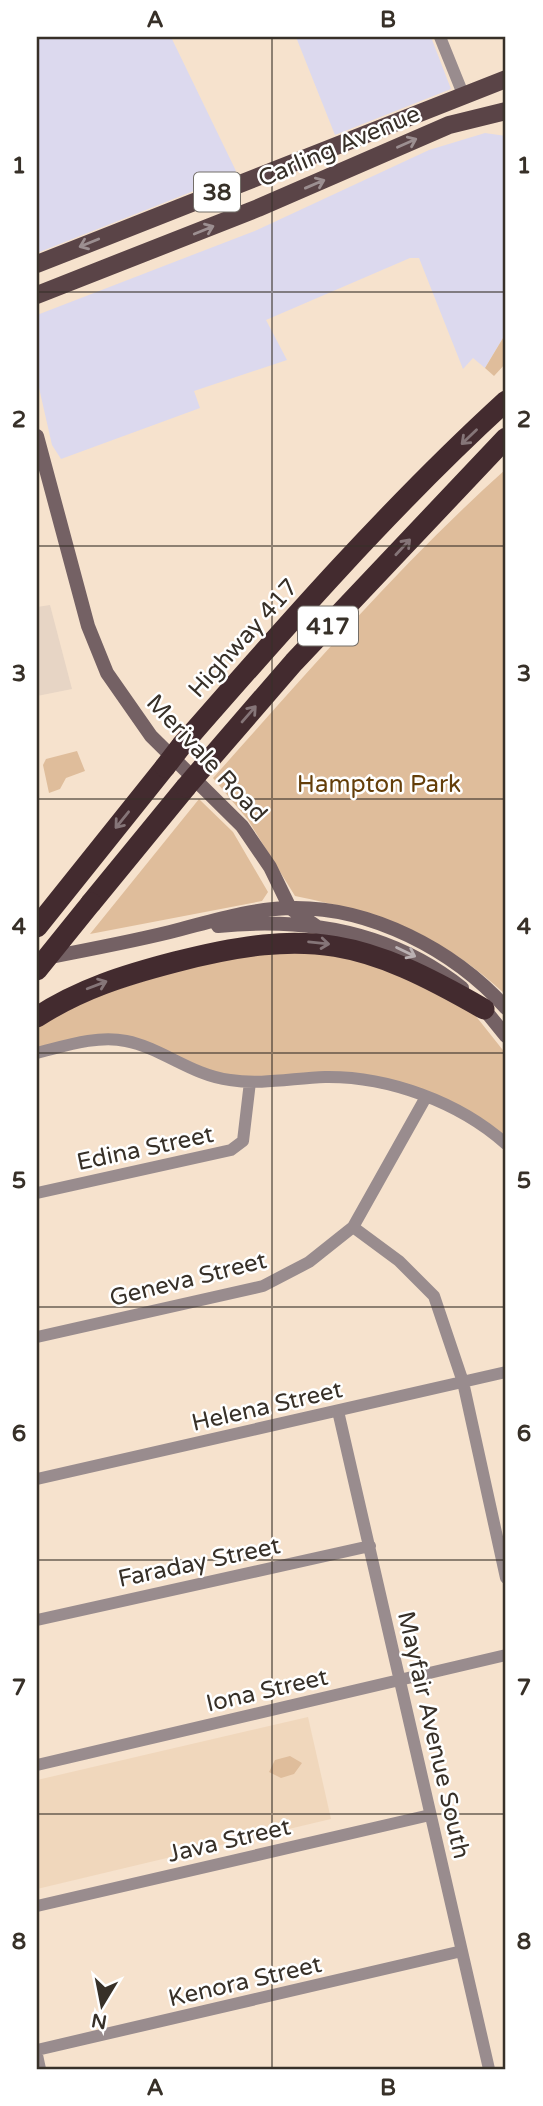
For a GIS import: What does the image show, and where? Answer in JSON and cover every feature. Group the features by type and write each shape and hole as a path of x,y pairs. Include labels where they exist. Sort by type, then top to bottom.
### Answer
{"highway":[{"name":"Highway 417","path":"37,927 183,745 284,630 432,473 506,401"},
{"name":"417","path":"37,970 186,787 295,662 506,438"},
{"path":"456,491 506,454"},
{"path":"37,1017 76,994 133,973 224,950 288,942 335,945 393,961 485,1009"}],"main road":[{"name":"Carling Avenue","path":"37,264 506,79"},
{"name":"Carling Avenue","path":"37,295 258,208 449,125 506,111"},
{"name":"Merivale Road","path":"37,436 88,626 107,673 152,736 242,827 270,867 290,908"},
{"path":"290,908 316,926"},
{"path":"37,960 171,932 232,915 290,908 346,915 415,939 472,975 506,1009"},
{"path":"171,932 244,924 316,926 365,936 406,951 454,981 485,1009 506,1036"}],"street":[{"path":"440,37 463,94"},
{"path":"37,1053 89,1041 120,1040 141,1045 199,1073 250,1082 342,1078 374,1082 426,1097 456,1110 501,1132 506,1144"},
{"name":"Edina Street","path":"37,1193 231,1150 243,1141 250,1082"},
{"name":"Geneva Street","path":"37,1337 264,1286 309,1262 353,1227 426,1097"},
{"path":"353,1227 399,1261 434,1296 463,1382 506,1578"},
{"name":"Helena Street","path":"37,1479 506,1371"},
{"name":"Mayfair Avenue South","path":"338,1411 489,2069"},
{"name":"Faraday Street","path":"37,1620 370,1546"},
{"name":"Iona Street","path":"37,1765 506,1654"},
{"name":"Java Street","path":"37,1906 430,1815"},
{"name":"Kenora Street","path":"37,2053 462,1951"},
{"path":"37,2053 40,2069"}],"shaded area":[{"path":"37,37 171,37 236,171 229,177 37,253"},
{"path":"296,37 431,37 451,89 335,135"},
{"path":"485,133 506,136 506,333 485,368 473,358 463,369 419,258 410,258 266,320 287,360 194,391 200,408 61,459 52,445 37,379 37,315 257,230 429,150"},
{"path":"50,605 72,689 37,696 37,607"},
{"path":"308,1717 331,1819 37,1889 37,1780"}],"green space":[{"path":"506,333 506,363 494,376 485,368"},
{"name":"Hampton Park","path":"506,469 506,995 458,957 408,929 355,910 295,896 248,820 213,778 392,581"},
{"path":"77,751 85,771 66,778 60,789 49,793 43,765 46,759"},
{"path":"199,799 233,832 268,892 262,901 90,934"},
{"path":"240,951 360,955 471,1010 506,1054 506,1149 467,1121 445,1110 398,1092 374,1087 326,1081 247,1085 126,1045 92,1045 37,1056 37,1026 68,1005"},
{"path":"290,1756 302,1763 294,1774 281,1778 269,1772 275,1760"}]}
